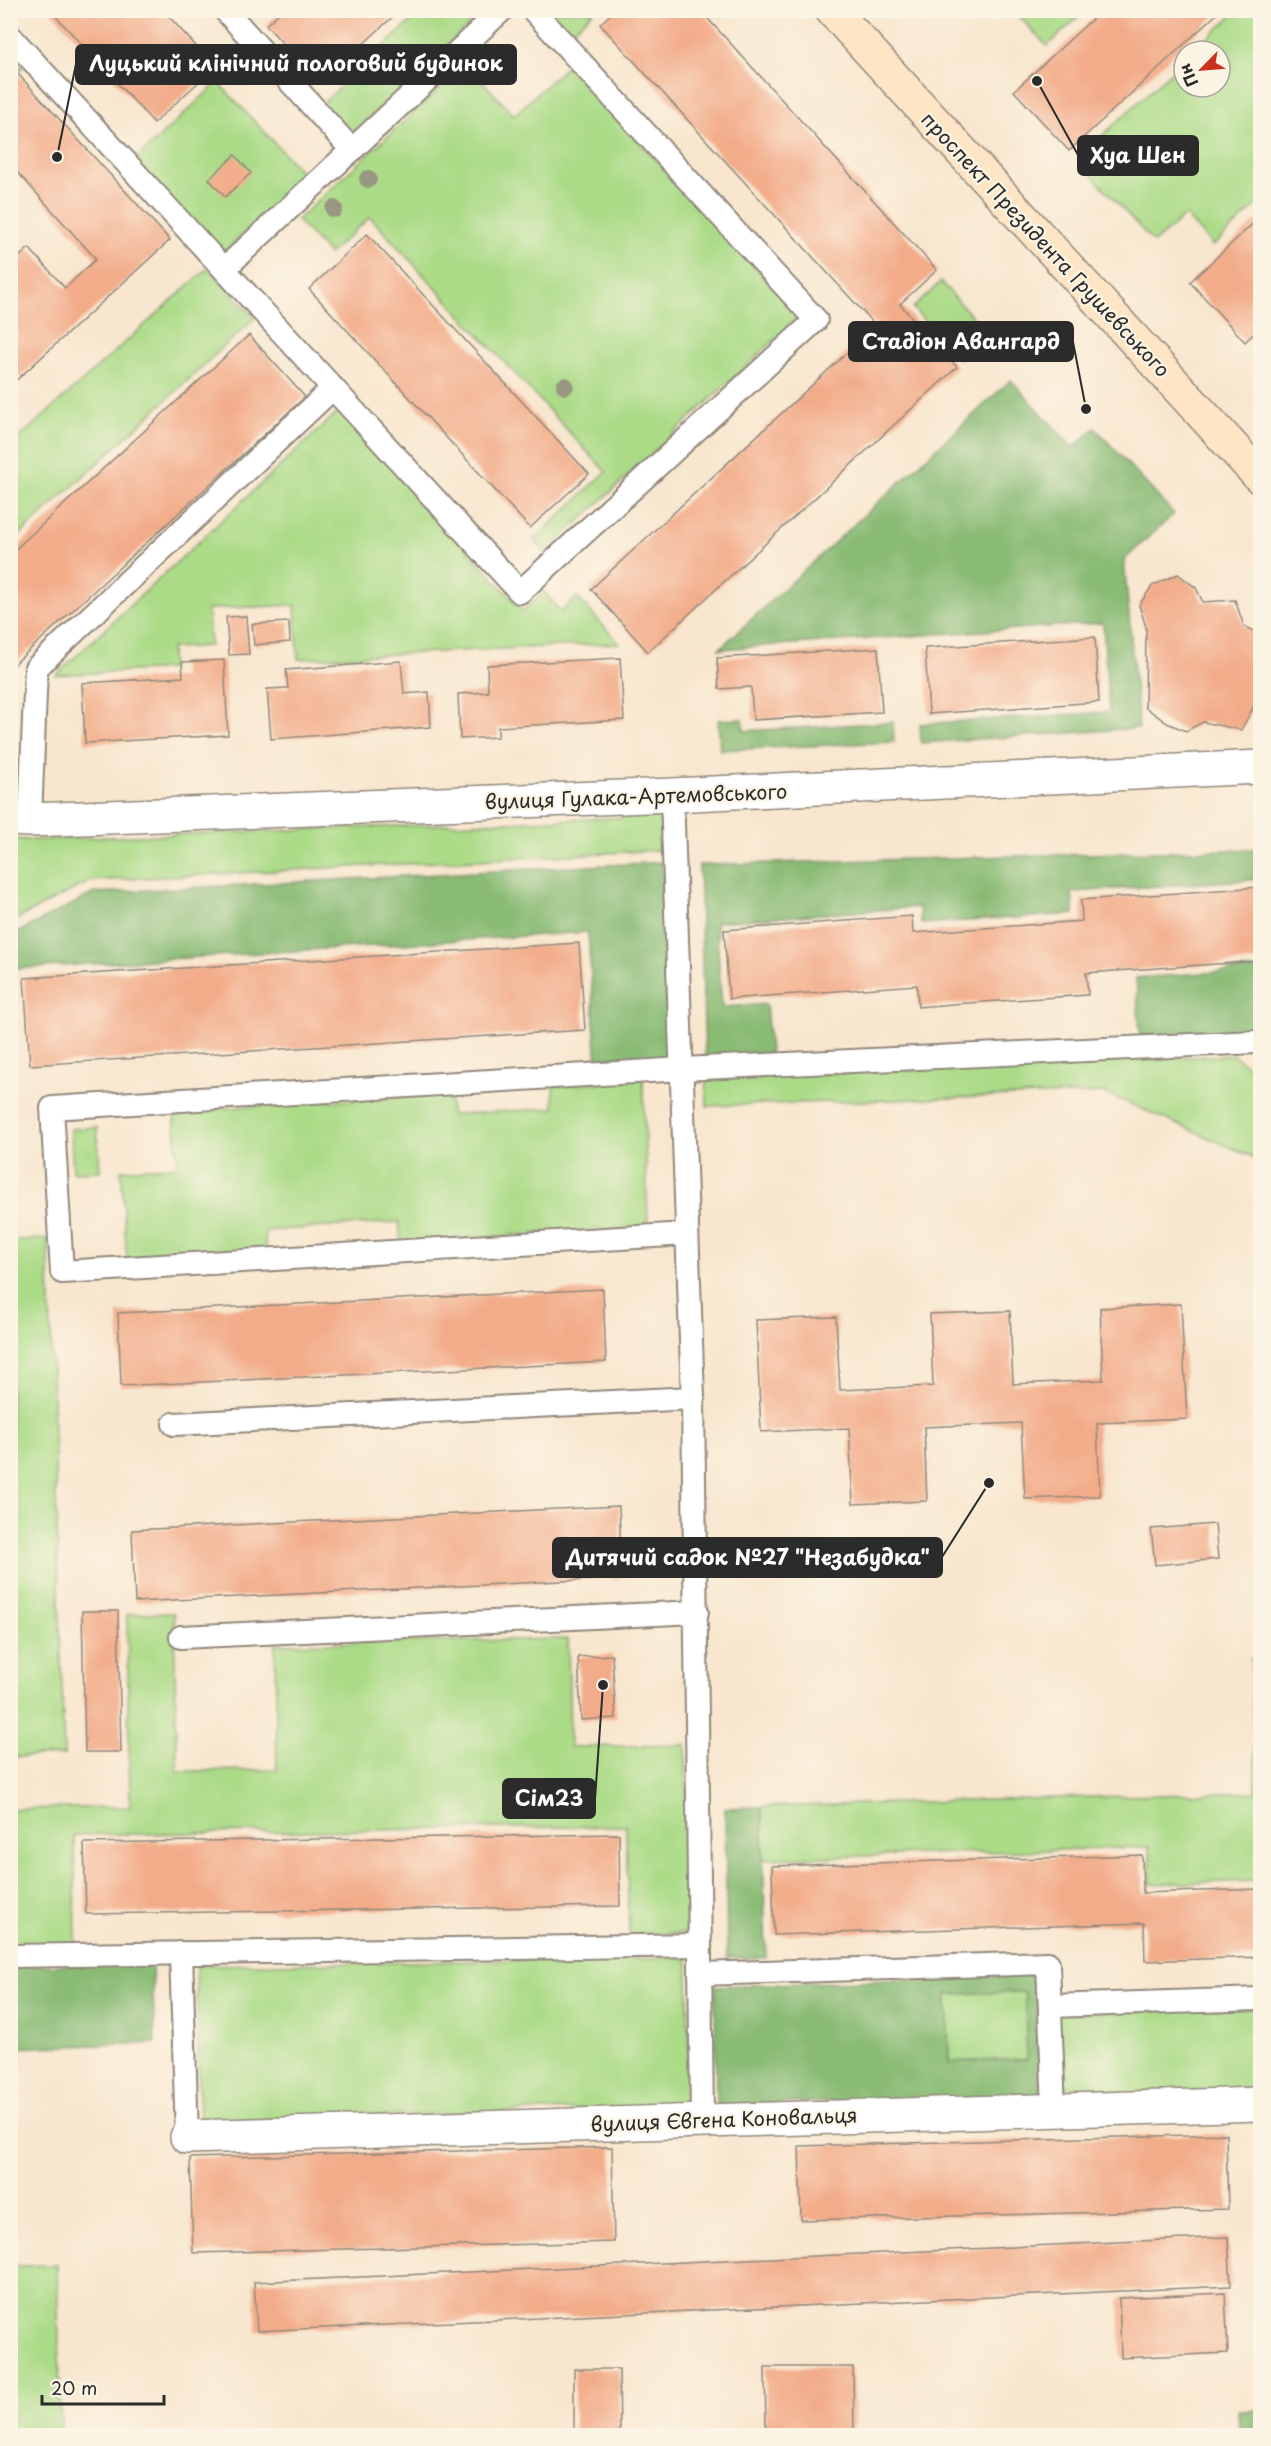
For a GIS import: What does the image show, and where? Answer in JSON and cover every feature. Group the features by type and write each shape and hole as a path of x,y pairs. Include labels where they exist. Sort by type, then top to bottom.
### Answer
{"street":[{"name":"проспект Президента Грушевського","path":"832,10 1260,477"},
{"name":"вулиця Гулака-Артемовського","path":"20,820 672,795 1260,766"},
{"name":"вулиця Євгена Коновальця","path":"187,2137 1260,2104"}],"lane":[{"path":"225,10 352,150"},
{"path":"224,269 502,10"},
{"path":"10,36 520,592 816,320 533,10"},
{"path":"20,820 36,668 333,388"},
{"path":"672,795 693,1398 702,2120"},
{"path":"687,1234 62,1272 52,1108 682,1069 1256,1042"},
{"path":"174,1424 693,1398"},
{"path":"181,1637 697,1611"},
{"path":"10,1956 700,1945"},
{"path":"181,1953 187,2137"},
{"path":"700,1974 1048,1963 1054,2110"},
{"path":"1050,2006 1260,2000"}],"green space":[{"path":"1238,10 1260,11 1260,202 1213,246 1185,215 1154,243 1077,159 1172,71 1172,99 1232,99 1232,39 1207,39"},
{"path":"422,11 484,11 352,133 323,103"},
{"path":"549,11 594,11 570,33"},
{"path":"1014,11 1085,11 1047,46"},
{"path":"11,54 23,67 11,79"},
{"path":"466,64 514,115 568,65 800,316 545,553 534,540 606,472 370,217 329,254 297,220"},
{"path":"218,82 305,176 221,255 134,161"},
{"path":"208,268 255,318 11,543 11,445"},
{"path":"941,282 987,333 959,359 913,308"},
{"path":"1011,380 1073,448 1095,428 1174,514 1124,560 1139,728 921,743 920,724 1109,712 1103,623 719,649"},
{"path":"340,410 523,611 544,592 561,612 577,597 619,643 298,659 295,605 208,609 210,646 171,648 171,669 56,675"},
{"path":"743,719 744,731 893,722 894,742 720,750 718,720"},
{"path":"661,816 662,850 90,881 11,922 11,839"},
{"path":"1260,849 1260,879 1072,892 1074,914 921,924 919,907 716,922 722,1007 766,1004 770,1054 705,1057 699,865"},
{"path":"662,862 670,1059 597,1064 588,932 13,969 15,1005 11,1006 11,936 94,893"},
{"path":"1260,969 1260,1022 1251,1032 1140,1037 1136,978"},
{"path":"1234,1055 1260,1077 1260,1160 1105,1093 707,1106 706,1079"},
{"path":"643,1079 648,1226 401,1243 399,1222 265,1231 266,1251 127,1260 121,1170 178,1166 174,1111 450,1094 451,1115 554,1108 553,1086"},
{"path":"97,1127 100,1171 73,1172 71,1129"},
{"path":"48,1239 64,1755 11,1757 11,1240"},
{"path":"174,1613 177,1771 277,1770 275,1644 568,1639 570,1747 686,1745 688,1933 629,1934 626,1826 74,1835 76,1945 11,1947 10,1809 130,1807 127,1614"},
{"path":"1260,1658 1260,1881 1151,1884 1149,1847 763,1859 762,1807 1256,1792 1251,1659"},
{"path":"762,1807 766,1958 727,1958 725,1808"},
{"path":"688,1958 689,2106 200,2122 196,1965"},
{"path":"152,1964 155,2043 11,2048 10,1966"},
{"path":"1037,1975 1041,2096 716,2105 715,1986","holes":["1025,1992 1027,2059 949,2062 947,1994"]},
{"path":"1025,1991 1027,2059 949,2062 946,1994"},
{"path":"1260,2007 1260,2089 1059,2095 1056,2014"},
{"path":"57,2265 61,2435 11,2435 11,2266"},
{"path":"1260,2410 1260,2435 1239,2435 1238,2411"}],"building":[{"path":"50,10 163,10 215,67 154,123"},
{"path":"282,10 400,10 320,84 266,25"},
{"path":"615,10 700,10 937,270 900,304 957,367 648,652 591,589 876,326 600,24"},
{"path":"1102,10 1221,10 1190,39 1172,39 1172,55 1069,151 1014,91"},
{"path":"18,74 170,240 10,386 10,265 29,248 65,288 96,259 10,164 10,81"},
{"path":"235,155 251,173 225,197 209,179"},
{"path":"1260,217 1260,328 1245,342 1190,282"},
{"path":"367,234 589,474 530,528 309,289"},
{"path":"249,335 305,397 10,668 10,554"},
{"path":"1178,574 1196,588 1203,602 1235,600 1244,626 1260,634 1260,695 1241,730 1203,722 1186,731 1167,723 1145,707 1146,627 1139,605 1152,586"},
{"path":"246,616 249,654 229,655 226,617"},
{"path":"289,622 290,642 254,645 252,624"},
{"path":"1095,637 1099,702 929,714 925,648"},
{"path":"878,648 882,712 753,720 751,687 719,689 717,658"},
{"path":"620,658 624,720 498,727 498,737 460,739 458,694 488,692 487,665"},
{"path":"224,660 228,735 85,743 82,683 183,677 182,662"},
{"path":"401,661 404,694 429,692 431,727 271,739 267,689 288,688 286,670"},
{"path":"1260,887 1260,961 1086,973 1088,995 918,1007 917,985 729,999 724,930 912,916 913,933 1082,921 1081,900"},
{"path":"579,943 585,1030 30,1065 24,978"},
{"path":"603,1289 606,1362 121,1386 118,1313"},
{"path":"1181,1304 1187,1419 1097,1423 1100,1496 1025,1499 1021,1423 924,1427 927,1501 853,1504 849,1428 761,1432 756,1320 836,1317 840,1390 933,1386 930,1314 1010,1311 1013,1384 1103,1380 1100,1308"},
{"path":"619,1506 622,1578 135,1602 132,1530"},
{"path":"1215,1524 1218,1559 1155,1565 1151,1529"},
{"path":"82,1611 118,1611 121,1752 85,1752"},
{"path":"612,1655 616,1718 581,1720 578,1657"},
{"path":"619,1834 620,1906 86,1914 84,1843"},
{"path":"1142,1855 1143,1893 1260,1889 1260,1957 1145,1961 1144,1923 774,1935 772,1866"},
{"path":"1226,2134 1228,2209 801,2220 799,2146"},
{"path":"612,2147 614,2242 193,2253 190,2158"},
{"path":"1228,2237 1231,2286 257,2331 254,2282"},
{"path":"1225,2293 1228,2353 1121,2358 1119,2298"},
{"path":"1257,2344 1260,2344 1260,2378 1259,2378"},
{"path":"765,2367 853,2367 854,2436 766,2436"},
{"path":"574,2369 619,2369 620,2436 574,2436"}],"place":[{"name":"Хуа Шен","path":"1037,81"},
{"name":"Луцький клінічний пологовий будинок","path":"57,157"},
{"name":"Стадіон Авангард","path":"1086,409"},
{"name":"Дитячий садок №27 \"Незабудка\"","path":"989,1483"},
{"name":"Сім23","path":"603,1685"}]}
